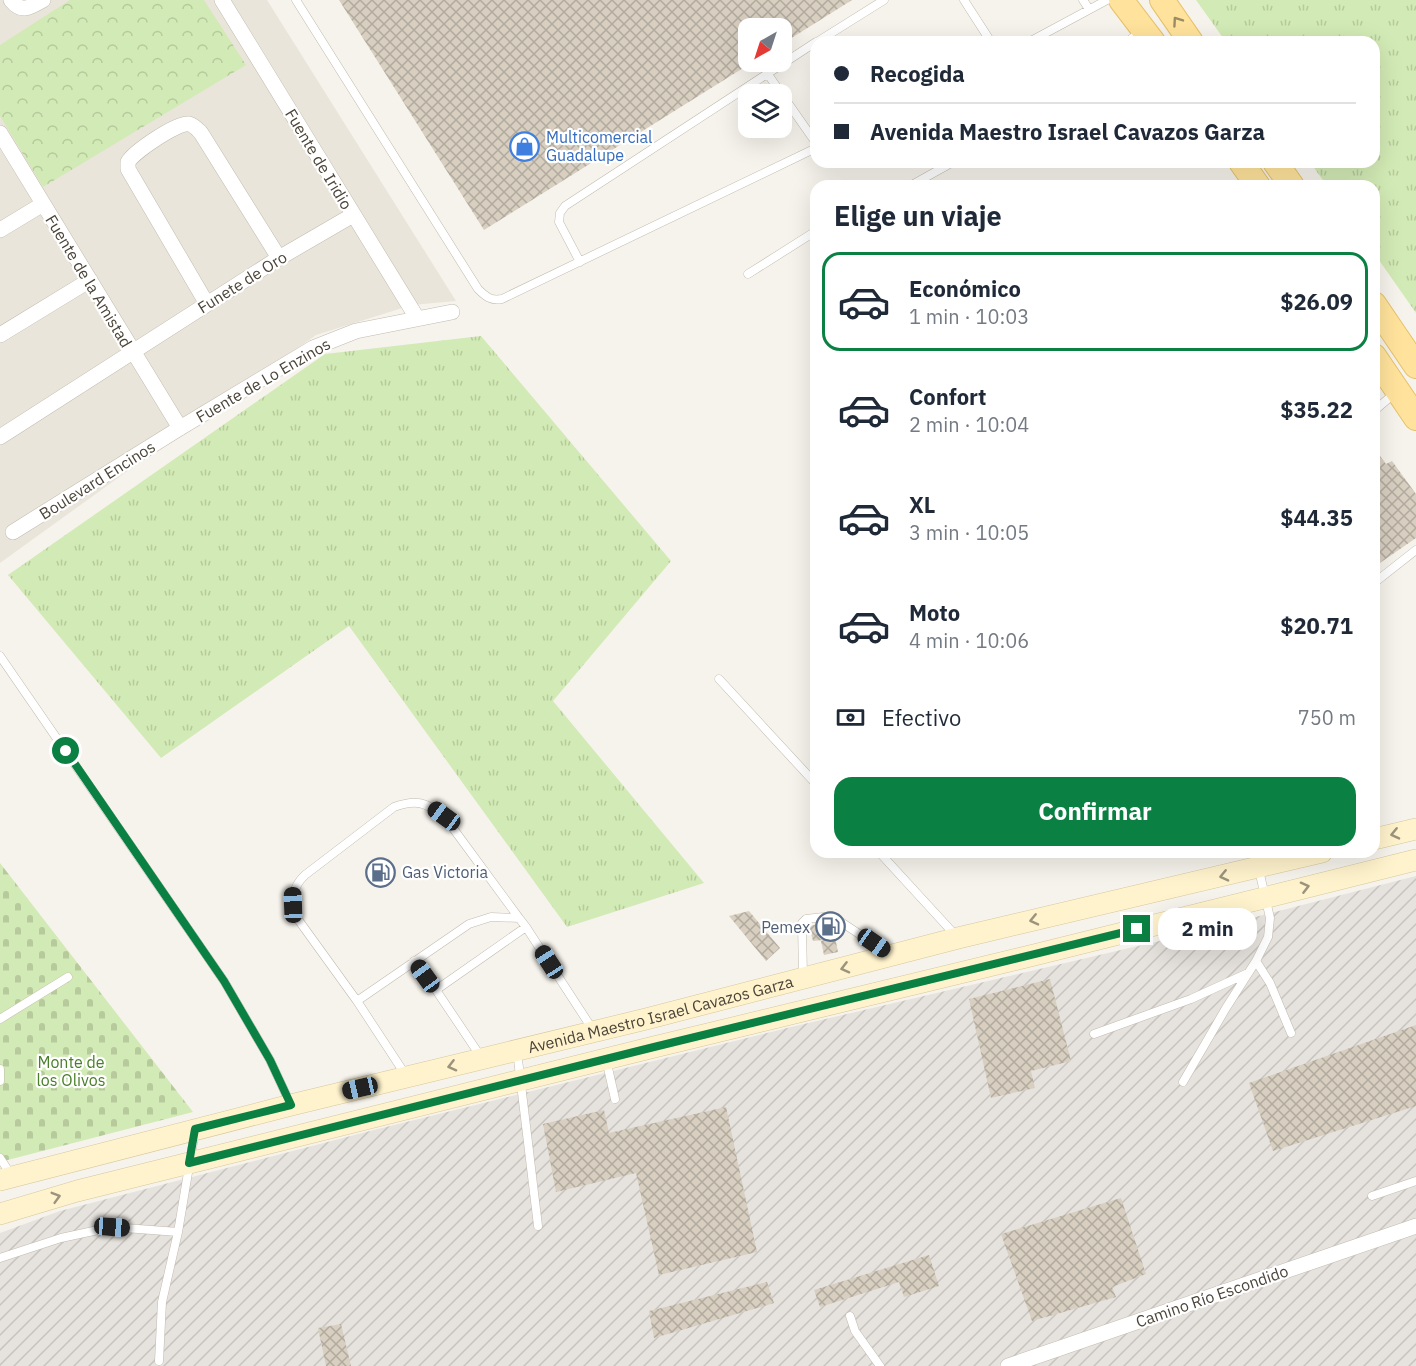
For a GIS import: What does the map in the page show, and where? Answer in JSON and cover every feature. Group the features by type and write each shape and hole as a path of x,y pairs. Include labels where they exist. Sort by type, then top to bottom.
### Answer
{"main road":[{"path":"1121,0 1140,36"},
{"path":"1162,0 1187,36"},
{"path":"1380,312 1414,360"},
{"path":"1380,331 1392,346 1414,360"},
{"path":"1397,391 1414,360"},
{"path":"1380,365 1416,418"},
{"path":"1380,838 1416,829"},
{"name":"Avenida Maestro Israel Cavazos Garza","path":"6,1179 195,1129 594,1032 958,938 1298,858"},
{"name":"Avenida Maestro Israel Cavazos Garza","path":"0,1214 77,1191 189,1163 1416,860"},
{"path":"725,998 733,1028"},
{"path":"646,1018 654,1047"}],"street":[{"path":"12,1 17,7 28,9 43,0"},
{"name":"Fuente de Iridio","path":"222,0 417,318"},
{"path":"207,304 131,177 128,162 178,126 189,124 201,132 279,258"},
{"name":"Fuente de la Amistad","path":"0,133 180,428"},
{"path":"0,231 43,204"},
{"name":"Funete de Oro","path":"0,437 279,258 353,215"},
{"path":"0,335 90,280"},
{"name":"Fuente de Lo Enzinos","path":"180,428 323,343 356,331 452,312"},
{"name":"Boulevard Encinos","path":"13,532 180,428"},
{"name":"Camino Río Escondido","path":"1008,1366 1416,1226"}],"lane":[{"path":"296,0 478,289 494,301 810,151"},
{"path":"826,36 884,0"},
{"path":"964,0 987,36"},
{"path":"1083,0 1089,9"},
{"path":"1040,36 1107,0"},
{"path":"580,262 559,222 560,213 565,206 810,46"},
{"path":"767,73 810,134"},
{"path":"920,180 942,168"},
{"path":"748,274 810,235"},
{"path":"1380,406 1397,391"},
{"path":"1380,578 1416,550"},
{"path":"0,656 179,912 224,981 270,1060 291,1105"},
{"path":"719,679 810,778"},
{"path":"407,1077 357,1001 297,918 293,905 293,893 296,883 305,875 394,807 407,802 420,802 431,806 444,816 526,927 594,1032"},
{"path":"885,858 958,938"},
{"path":"1183,1082 1249,973 1268,937 1270,918 1258,868"},
{"path":"803,978 802,922 806,919 832,916 892,956"},
{"path":"357,1001 469,924 491,917 519,918"},
{"path":"436,990 526,927"},
{"path":"414,961 482,1058"},
{"path":"1256,961 1270,983 1291,1033"},
{"path":"1094,1034 1191,999 1249,973"},
{"path":"0,1019 68,977"},
{"path":"517,1050 538,1226"},
{"path":"606,1059 615,1099"},
{"path":"0,1069 0,1082"},
{"path":"159,1361 162,1302 178,1232 195,1129"},
{"path":"0,1158 6,1179"},
{"path":"1372,1196 1416,1181"},
{"path":"0,1258 61,1238 112,1227 178,1232"},
{"path":"850,1316 855,1331 880,1366"}],"shaded area":[{"path":"0,0 267,0 456,301 412,305 316,335 0,563"},
{"path":"1416,876 1416,1366 0,1366 0,1233 60,1211 374,1130 787,1028 1185,935"}],"green space":[{"path":"70,0 204,0 246,65 43,187 0,116 0,45"},
{"path":"1196,0 1416,0 1416,313 1380,262 1380,180 1323,180 1314,168 1380,168 1380,36 1222,36"},
{"path":"481,336 671,561 553,701 704,883 567,927 349,626 161,758 8,575 325,354"},
{"name":"Monte de los Olivos","path":"0,863 193,1112 0,1162"}],"building":[{"name":"Multicomercial Guadalupe","path":"339,0 852,0 792,38 792,18 738,18 738,71 484,230"},
{"path":"1380,456 1386,464 1392,461 1416,494 1416,538 1380,563"},
{"path":"749,911 780,948 766,961 729,916"},
{"path":"823,923 828,939 835,937 838,952 824,955 821,941 824,940 813,941 809,926"},
{"path":"1050,979 1071,1061 1031,1071 1035,1088 991,1098 969,999"},
{"path":"1416,1025 1416,1106 1273,1151 1249,1083"},
{"path":"726,1107 757,1252 659,1275 636,1173 556,1192 543,1124 604,1110 609,1133"},
{"path":"1121,1198 1146,1274 1112,1287 1116,1297 1032,1321 1001,1234"},
{"path":"929,1255 939,1286 904,1297 899,1282 820,1307 814,1290"},
{"path":"767,1282 774,1303 654,1338 649,1311"},
{"path":"341,1324 351,1366 326,1366 318,1328"}],"place":[{"name":"Multicomercial Guadalupe","path":"525,146"},
{"name":"Gas Victoria","path":"381,872"},
{"name":"Pemex","path":"831,927"}],"route":[{"path":"66,751 186,922 249,1020 291,1105 195,1129 189,1163 1137,929"}]}
